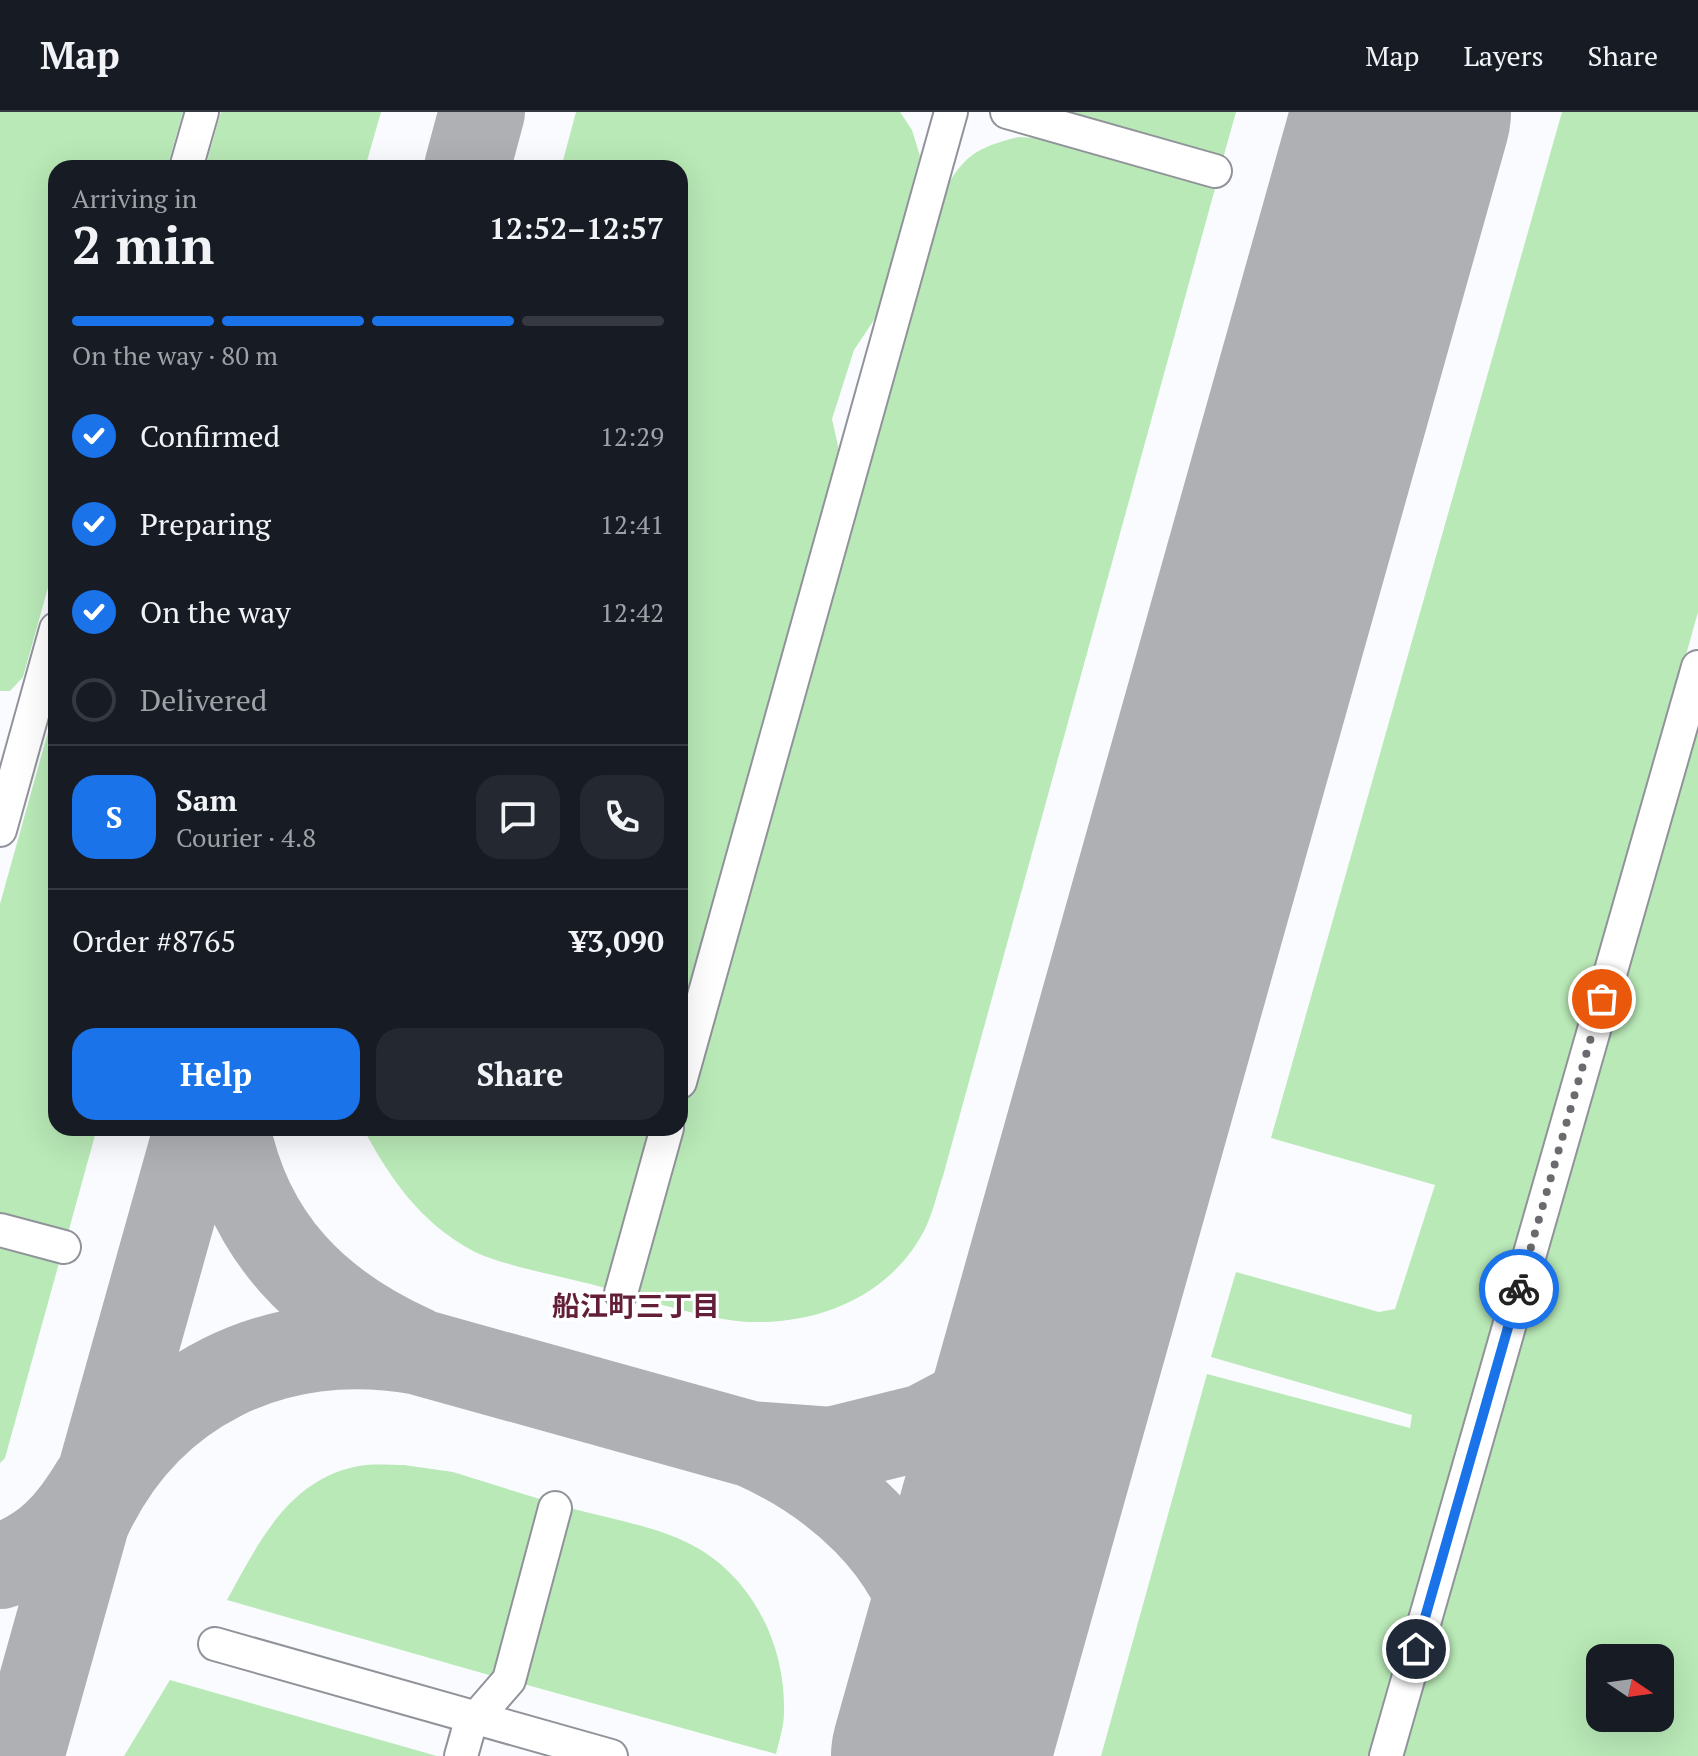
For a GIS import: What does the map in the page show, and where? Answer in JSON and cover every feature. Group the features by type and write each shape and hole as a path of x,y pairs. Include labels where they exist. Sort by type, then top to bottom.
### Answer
{"lane":[{"path":"188,160 202,112"},
{"path":"688,1053 951,112"},
{"path":"1007,112 1215,171"},
{"path":"0,830 48,658"},
{"path":"1386,1756 1698,667"},
{"path":"621,1293 665,1136"},
{"path":"0,1230 64,1247"},
{"path":"461,1756 474,1717 509,1680 555,1508"},
{"path":"215,1644 611,1756"}],"green space":[{"path":"0,112 183,112 169,160 48,160 48,588 23,677 10,691 0,691"},
{"path":"221,112 381,112 367,160 207,160"},
{"path":"576,112 900,112 912,130 920,156 878,314 854,350 832,419 842,464 688,999 688,160 563,160"},
{"path":"1047,112 1236,112 1222,162"},
{"path":"1562,112 1698,112 1698,612 1378,1756 1101,1756 1207,1374 1410,1428 1412,1415 1211,1357 1236,1272 1379,1312 1395,1309 1435,1185 1271,1138"},
{"path":"1018,137 1053,139 1216,185 933,1210 911,1252 894,1271 874,1288 829,1311 778,1321 751,1322 706,1316 631,1297 676,1136 688,1136 688,1095 943,193 965,161 992,145"},
{"path":"1698,701 1698,1756 1402,1756"},
{"path":"48,732 48,1136 95,1136 68,1233 0,1216 0,904"},
{"path":"368,1136 649,1136 605,1288 501,1262 473,1251 454,1240 422,1213 384,1165"},
{"path":"0,1246 59,1263 5,1458 0,1463"},
{"path":"404,1465 453,1472 546,1501 496,1677 227,1600 263,1537 277,1518 310,1486 354,1467"},
{"path":"570,1508 678,1538 714,1559 732,1575 762,1616 779,1663 784,1713 776,1754 520,1683"},
{"path":"170,1680 437,1756 124,1756"}],"taxiway":[{"path":"469,160 482,112"},
{"path":"21,1756 195,1136"},
{"path":"229,1136 237,1167 252,1203 270,1235 292,1263 347,1312 416,1350"},
{"path":"86,1523 112,1476 143,1436 180,1403 221,1378 267,1359 315,1349 366,1346 419,1352 750,1444 831,1450 924,1427 973,1401 1037,1337 1055,1312 1082,1253"},
{"path":"753,1445 813,1478 840,1499 889,1548 908,1577 922,1608 935,1655 939,1756"},
{"path":"0,1566 31,1553 56,1534 95,1482"}],"runway":[{"path":"940,1756 1402,112"}],"way so far":[{"path":"1519,1289 1602,999"}],"district":[{"name":"船江町三丁目","path":"636,1306"}],"route":[{"path":"1416,1649 1519,1289"}]}
